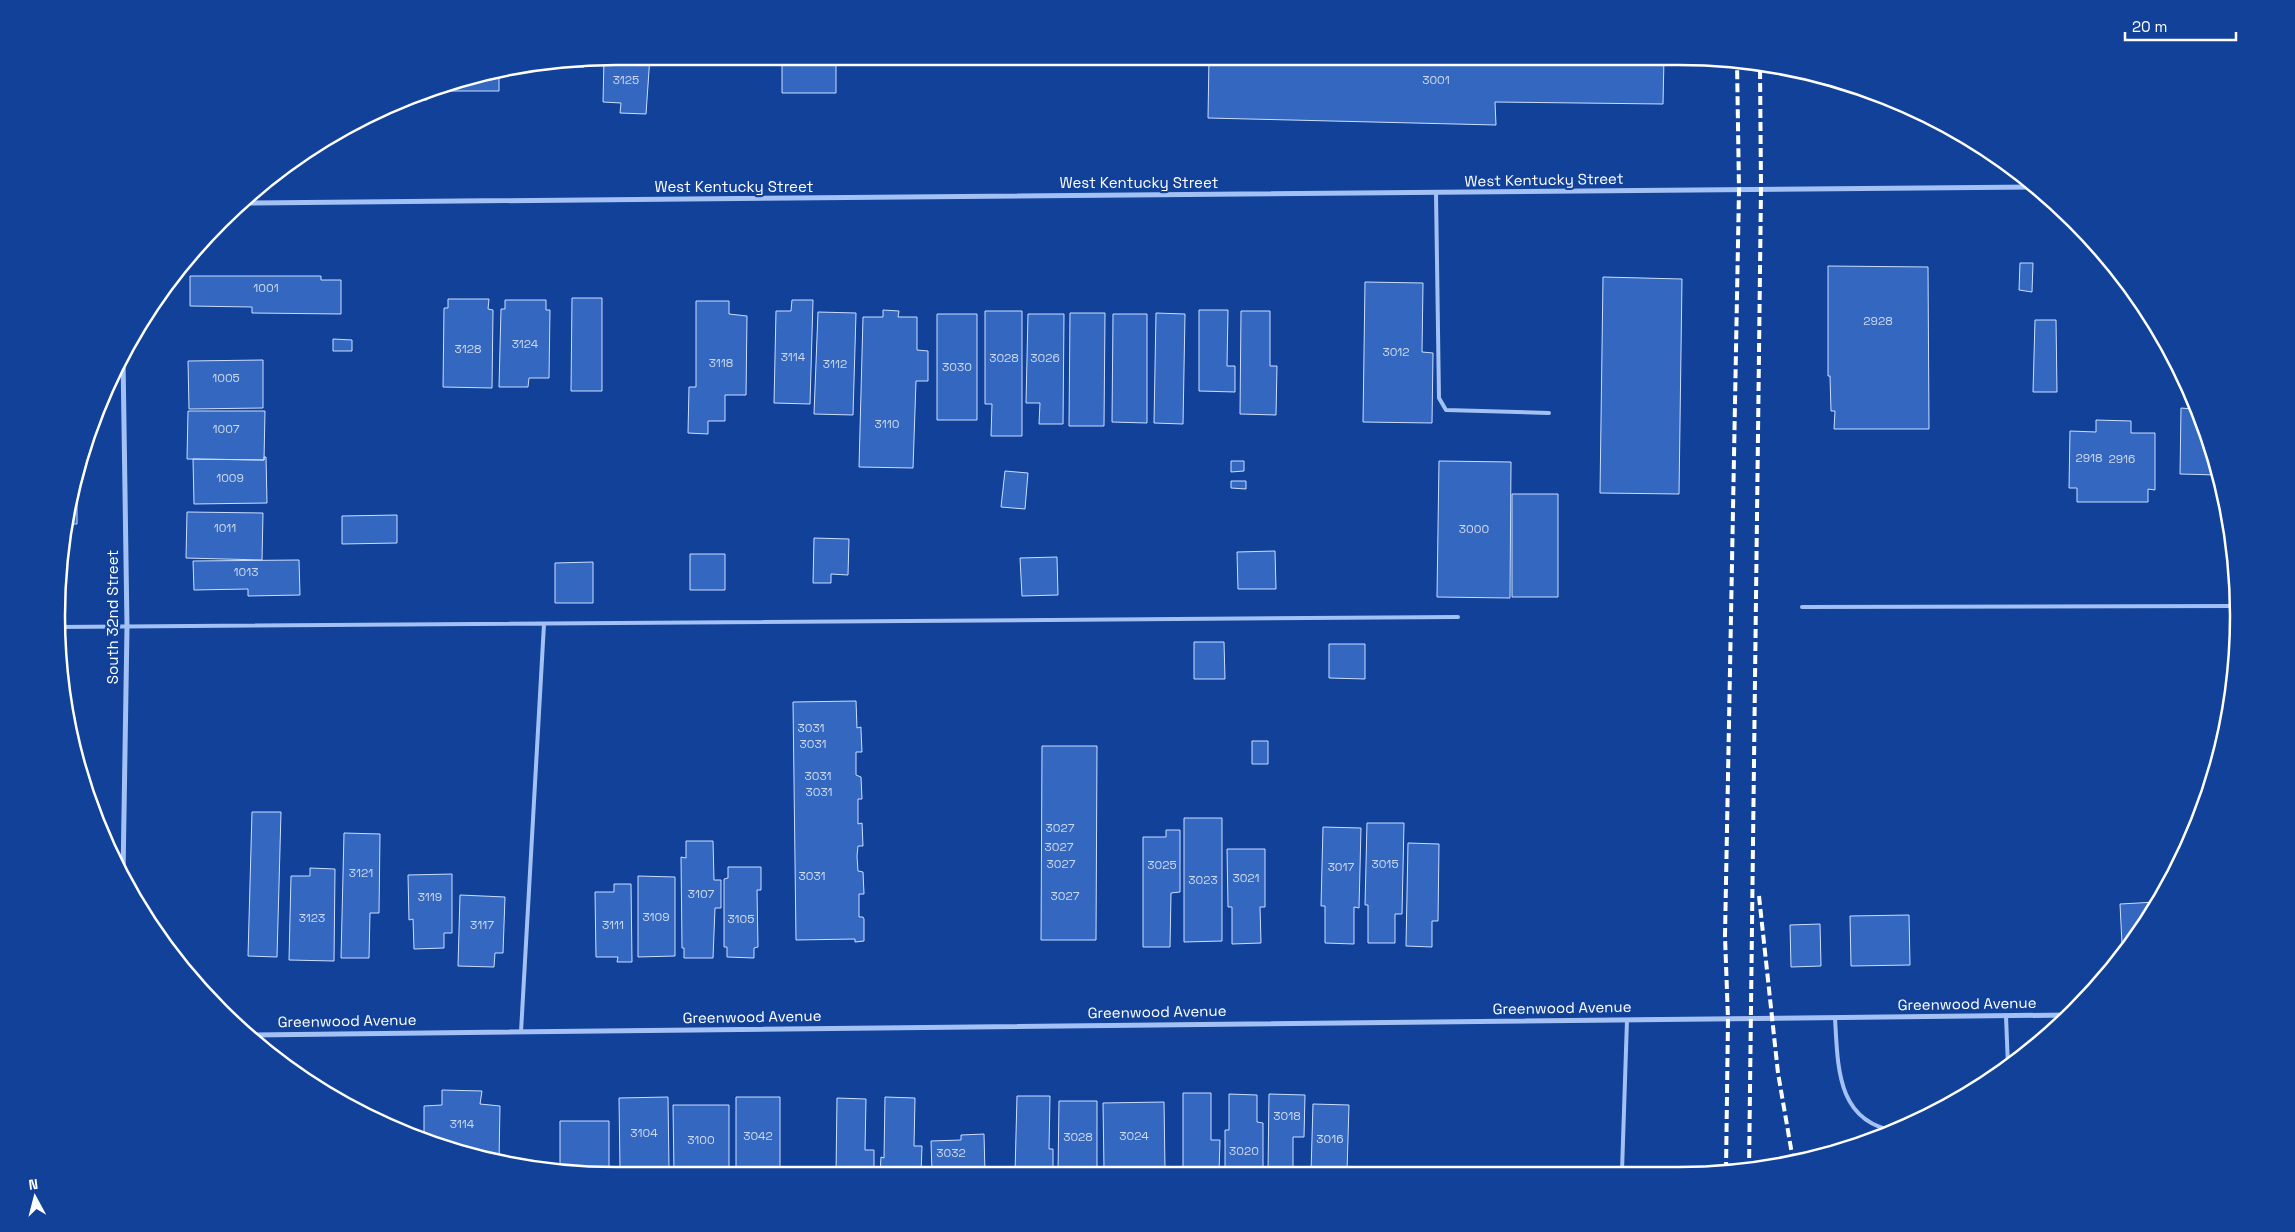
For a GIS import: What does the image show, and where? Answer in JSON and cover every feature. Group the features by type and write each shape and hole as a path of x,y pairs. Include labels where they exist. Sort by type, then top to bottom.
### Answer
{"street":[{"name":"West Kentucky Street","path":"252,203 1436,194 2024,187"},
{"name":"South 32nd Street","path":"123,370 127,627 123,862"},
{"name":"Greenwood Avenue","path":"259,1035 2059,1015"}],"lane":[{"path":"1436,194 1439,398 1446,410 1549,414"},
{"path":"1802,607 2230,606"},
{"path":"65,627 1458,617"},
{"path":"521,1032 544,624"},
{"path":"2006,1016 2008,1058"},
{"path":"1835,1018 1838,1065 1845,1094 1857,1114 1880,1129"},
{"path":"1622,1167 1627,1020"}],"building":[{"path":"604,65 649,65 646,114 620,113 621,103 603,102"},
{"path":"782,65 836,65 836,93 782,93"},
{"path":"1209,65 1664,65 1663,104 1495,102 1496,125 1208,118"},
{"path":"499,78 499,91 449,91"},
{"path":"2020,263 2033,263 2032,292 2019,290"},
{"path":"1828,266 1928,267 1929,429 1834,429 1835,411 1831,411 1830,376 1828,376"},
{"path":"190,276 321,276 321,280 341,280 341,314 252,313 252,307 190,306"},
{"path":"1603,277 1682,279 1679,494 1600,493"},
{"path":"1365,282 1423,283 1422,352 1433,353 1432,423 1363,422"},
{"path":"572,298 602,298 602,391 571,391"},
{"path":"448,299 489,299 488,309 493,310 492,388 443,387 444,308 448,308"},
{"path":"505,300 546,300 546,310 550,310 549,378 529,378 528,387 499,387 501,309 505,309"},
{"path":"792,300 813,300 810,404 774,403 776,311 791,311"},
{"path":"696,301 729,301 729,314 747,316 746,395 725,395 725,421 708,421 708,434 688,433 689,387 696,387"},
{"path":"883,310 899,311 898,317 917,317 917,350 928,351 928,381 916,381 913,468 859,467 863,317 883,317"},
{"path":"1199,310 1228,310 1227,366 1235,366 1235,392 1199,391"},
{"path":"985,311 1022,311 1022,436 991,436 992,404 985,404"},
{"path":"1241,311 1270,311 1270,366 1277,366 1276,415 1240,414"},
{"path":"818,312 856,313 853,415 814,414"},
{"path":"1070,313 1105,313 1104,426 1069,426"},
{"path":"1156,313 1185,314 1183,424 1154,423"},
{"path":"937,314 977,314 977,420 937,420"},
{"path":"1028,314 1064,314 1063,424 1039,424 1040,403 1026,403"},
{"path":"1113,314 1147,314 1147,423 1112,422"},
{"path":"2035,320 2056,320 2057,392 2033,392"},
{"path":"333,339 352,340 352,351 333,351"},
{"path":"263,360 263,408 189,409 188,361"},
{"path":"2181,408 2189,409 2211,475 2180,474"},
{"path":"188,411 265,411 264,460 187,459"},
{"path":"2096,420 2131,421 2131,433 2155,433 2155,490 2148,489 2148,502 2077,502 2077,488 2069,488 2070,431 2096,432"},
{"path":"264,457 266,457 267,503 194,504 193,459 264,460"},
{"path":"1231,461 1244,461 1244,471 1231,472"},
{"path":"1439,461 1511,462 1510,598 1437,597"},
{"path":"1005,471 1028,473 1025,509 1001,507"},
{"path":"1231,481 1246,481 1246,489 1231,488"},
{"path":"1512,494 1558,494 1558,597 1512,597"},
{"path":"77,504 77,524 73,524"},
{"path":"187,512 263,513 262,560 186,558"},
{"path":"397,515 397,543 342,544 342,516"},
{"path":"814,538 849,539 848,575 831,574 831,583 813,583"},
{"path":"1275,551 1276,589 1238,589 1237,552"},
{"path":"690,554 725,554 725,590 690,590"},
{"path":"1057,557 1058,595 1022,596 1020,558"},
{"path":"299,560 300,595 248,596 248,589 194,590 193,561"},
{"path":"593,562 593,603 555,603 555,563"},
{"path":"1194,642 1224,642 1225,679 1194,679"},
{"path":"1329,644 1365,644 1365,679 1329,678"},
{"path":"856,701 857,728 861,727 862,752 856,752 856,775 861,777 862,799 858,799 858,824 862,823 863,846 858,846 857,856 858,871 863,872 864,894 859,894 859,917 864,919 864,941 855,942 855,939 796,940 793,702"},
{"path":"1252,741 1268,741 1268,764 1252,764"},
{"path":"1042,746 1097,746 1096,940 1041,940"},
{"path":"252,812 281,812 277,957 248,956"},
{"path":"1184,818 1222,818 1222,941 1184,942"},
{"path":"1367,823 1404,823 1402,914 1395,914 1395,943 1368,943 1368,905 1365,905"},
{"path":"1323,827 1361,828 1359,908 1354,907 1354,944 1325,943 1325,906 1321,906"},
{"path":"1166,830 1180,830 1180,892 1171,893 1170,947 1143,947 1143,837 1166,837"},
{"path":"344,833 380,834 379,913 370,913 369,958 341,958"},
{"path":"686,841 713,841 714,880 721,880 721,908 715,908 713,958 684,958 684,948 682,948 681,857 686,858"},
{"path":"1408,843 1439,844 1438,921 1432,921 1432,947 1406,946"},
{"path":"1227,849 1265,849 1265,907 1260,907 1261,943 1232,944 1232,907 1228,907"},
{"path":"728,867 761,867 761,890 757,890 758,947 754,948 754,958 727,957 727,947 724,947 724,879 728,878"},
{"path":"310,868 335,869 334,961 289,960 291,876 310,876"},
{"path":"452,874 452,933 444,933 444,948 414,949 413,919 409,920 408,875"},
{"path":"638,876 675,877 675,956 638,957"},
{"path":"614,884 631,884 632,962 617,962 618,957 596,957 595,892 614,892"},
{"path":"460,895 505,897 503,953 495,953 494,967 458,966"},
{"path":"2149,902 2122,943 2120,904"},
{"path":"1909,915 1910,965 1851,966 1850,916"},
{"path":"1820,924 1821,966 1791,967 1790,925"},
{"path":"442,1090 482,1091 480,1104 500,1106 499,1154 473,1148 424,1132 424,1106 442,1105"},
{"path":"1183,1093 1211,1093 1211,1140 1220,1140 1219,1167 1183,1167"},
{"path":"1229,1094 1257,1095 1257,1122 1263,1123 1263,1167 1225,1167 1225,1130 1229,1130"},
{"path":"1269,1094 1305,1095 1304,1137 1293,1137 1293,1167 1268,1167"},
{"path":"1017,1096 1050,1096 1049,1149 1053,1149 1053,1167 1015,1167"},
{"path":"668,1097 669,1167 620,1167 619,1098"},
{"path":"736,1097 780,1097 780,1167 736,1167"},
{"path":"885,1097 915,1098 914,1146 922,1146 921,1167 880,1167 881,1157 884,1158"},
{"path":"837,1098 866,1099 865,1150 874,1150 874,1167 836,1167"},
{"path":"1059,1101 1097,1101 1097,1167 1058,1167"},
{"path":"1164,1102 1165,1167 1104,1167 1103,1103"},
{"path":"1313,1104 1349,1105 1347,1167 1311,1167"},
{"path":"673,1105 729,1105 729,1167 674,1167"},
{"path":"560,1121 609,1121 609,1167 560,1164"},
{"path":"984,1134 985,1167 932,1167 931,1141 961,1140 961,1135"}],"railway":[{"path":"1726,1165 1728,1019 1725,936 1739,190 1737,68"},
{"path":"1749,1162 1761,189 1760,72"},
{"path":"1759,896 1778,1073 1792,1155"}]}
